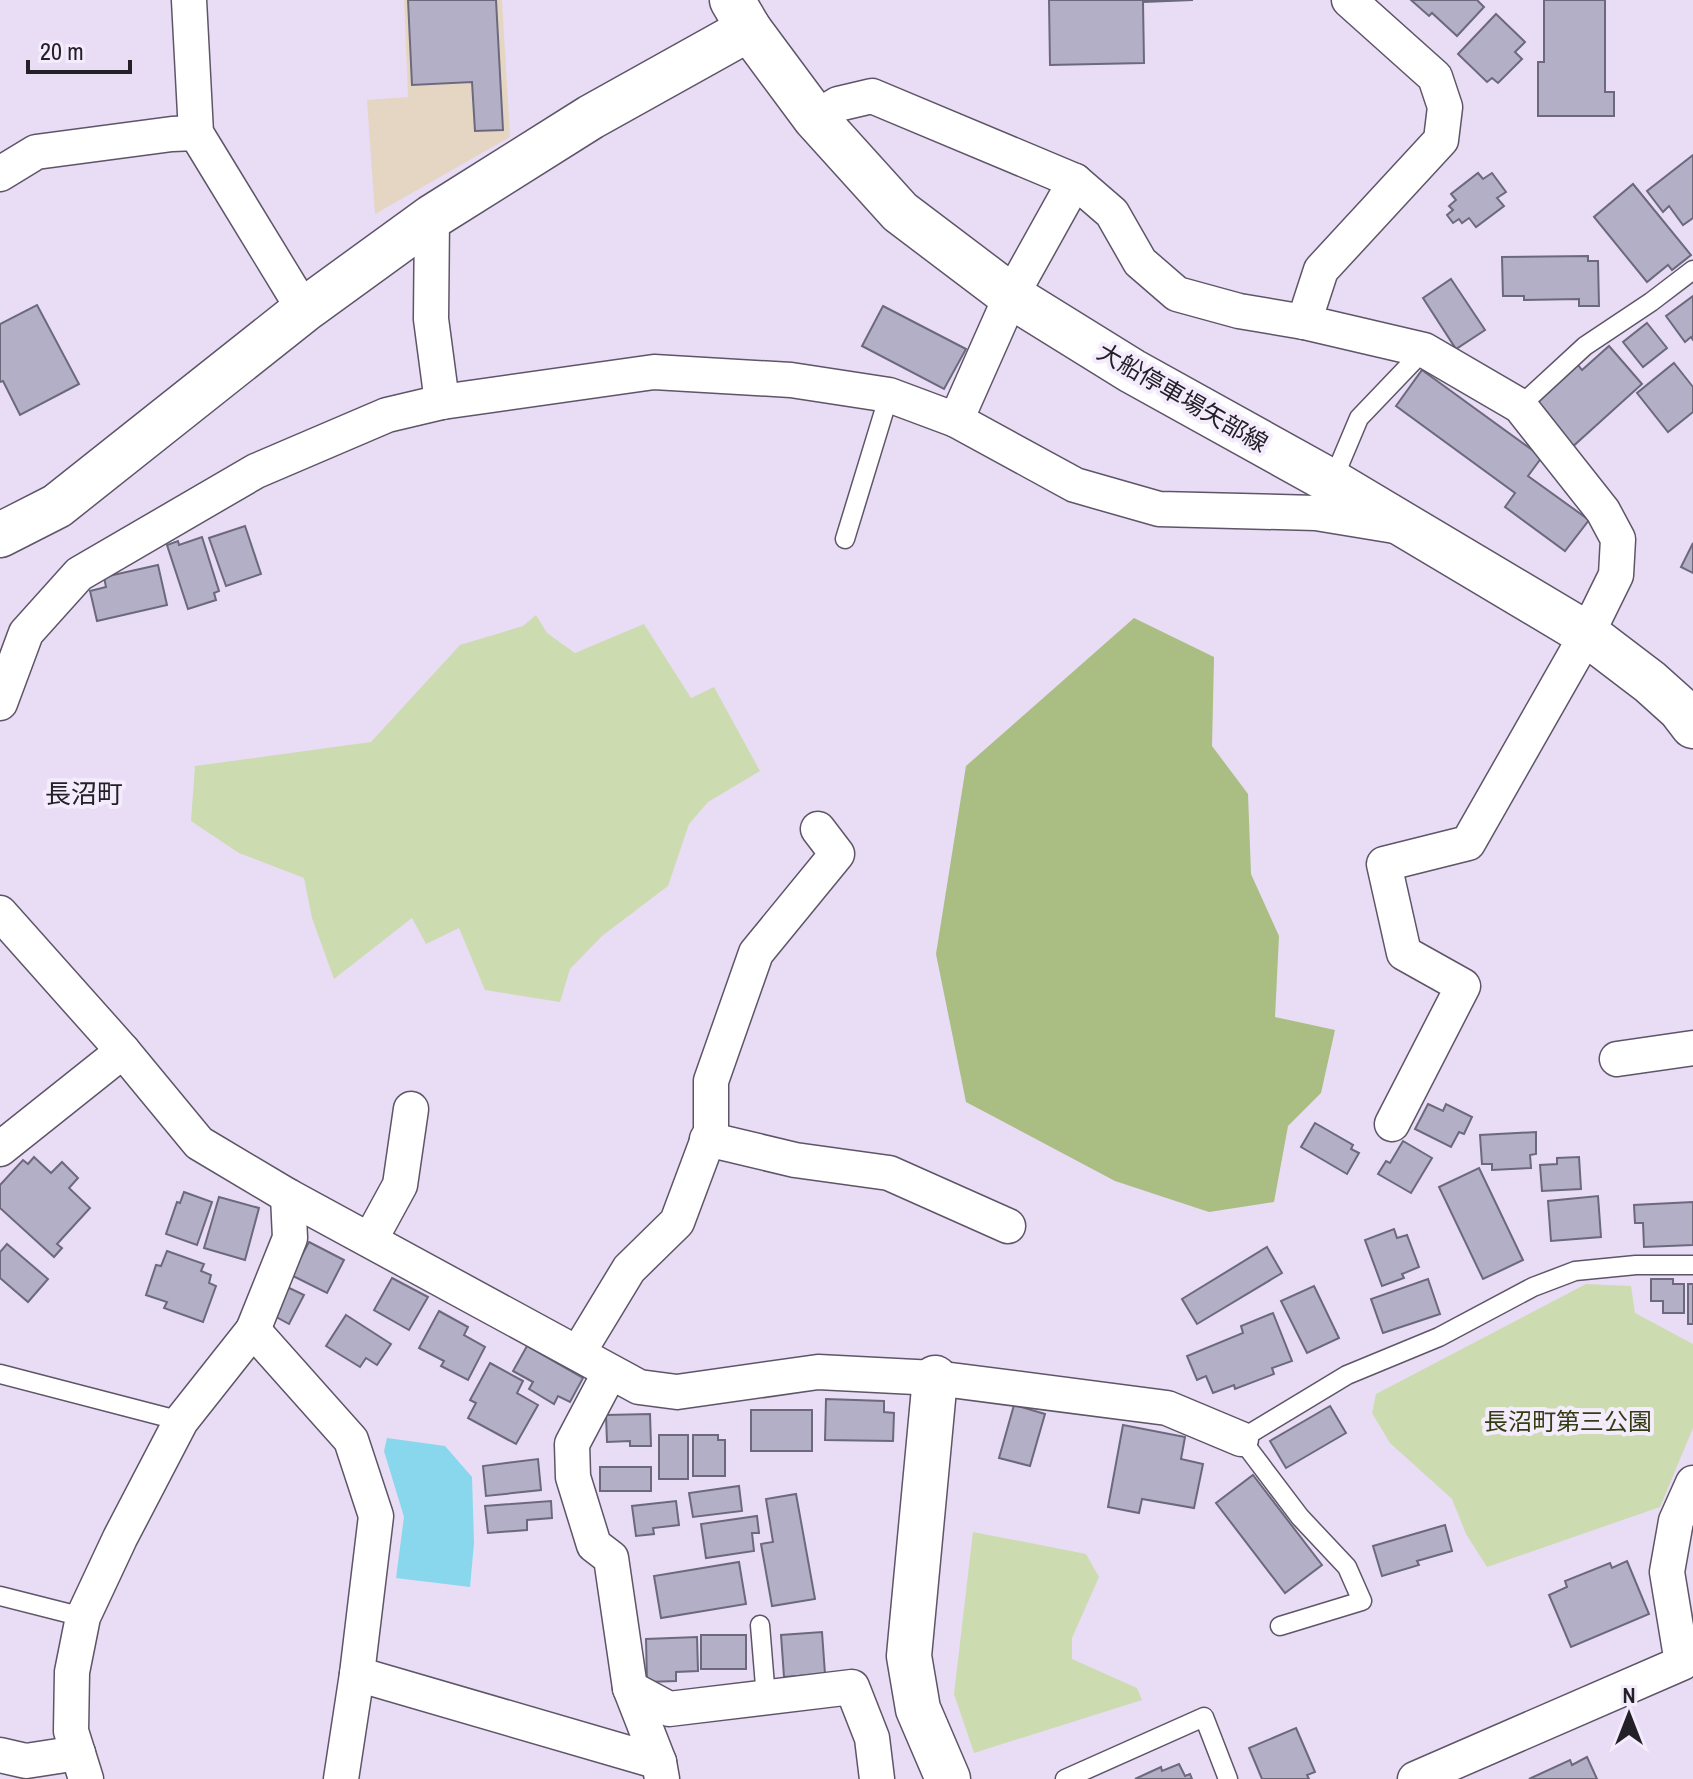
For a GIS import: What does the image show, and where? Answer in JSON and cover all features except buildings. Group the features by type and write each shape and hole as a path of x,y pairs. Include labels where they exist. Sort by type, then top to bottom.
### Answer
{"street":[{"path":"189,0 196,133 304,310"},
{"path":"1304,322 1321,270 1441,140 1445,107 1435,77 1349,0"},
{"path":"0,535 57,506 304,310 432,217 591,117 741,15"},
{"name":"大船停車場矢部線","path":"741,15 815,118 900,212 1011,296 1132,371 1332,482 1587,634 1650,682 1680,709 1693,726"},
{"path":"815,118 838,104 872,96 1075,181 1112,213 1140,262 1177,294 1239,311 1304,322 1424,350 1520,406 1603,511 1618,539 1616,575 1587,634 1468,843 1384,864 1404,953 1463,986 1392,1124"},
{"path":"0,174 36,152 196,133"},
{"path":"956,420 1011,296 1075,181"},
{"path":"432,217 431,319 442,402"},
{"path":"0,703 26,633 79,574 256,471 387,415 442,402 654,372 791,380 889,395 956,420 1075,485 1159,509 1316,513 1411,528"},
{"path":"578,1353 629,1269 677,1222 711,1131 711,1081 756,953 837,854 818,829"},
{"path":"0,913 123,1051 199,1143 288,1196 639,1387 677,1392 818,1372 935,1378 1167,1408 1241,1439"},
{"path":"1617,1059 1693,1048"},
{"path":"0,1149 123,1051"},
{"path":"370,1240 400,1185 411,1109"},
{"path":"707,1139 795,1160 889,1173 1008,1226"},
{"path":"0,1755 26,1761 82,1766 71,1731 72,1672 83,1617 181,1421 253,1330 290,1238 288,1196"},
{"path":"253,1330 351,1440 376,1516 341,1779"},
{"path":"610,1372 572,1444 573,1477 594,1545 611,1558 630,1688 660,1770"},
{"path":"935,1378 909,1656 918,1709 948,1779"},
{"path":"1415,1779 1682,1663 1667,1572 1676,1521 1693,1483"},
{"path":"357,1674 660,1770"},
{"path":"630,1688 669,1709 852,1687 872,1738 877,1779"}],"lane":[{"path":"1520,406 1585,346 1693,270"},
{"path":"1332,482 1359,418 1424,350"},
{"path":"845,539 889,395"},
{"path":"1280,1626 1362,1601 1347,1567 1300,1517 1241,1439 1347,1375 1439,1337 1533,1287 1575,1271 1636,1265 1693,1265"},
{"path":"0,1374 181,1421"},
{"path":"0,1596 83,1617"},
{"path":"760,1625 766,1698"},
{"path":"1065,1779 1204,1717 1228,1779"}],"shaded area":[{"path":"404,0 502,0 510,137 375,214 367,100 408,97"}],"green space":[{"path":"536,615 547,633 575,653 644,624 691,698 714,687 760,771 708,802 689,824 668,886 602,936 570,969 560,1002 485,990 459,928 426,944 412,918 334,979 312,918 304,878 239,853 191,821 195,766 371,742 460,645 523,626"},
{"path":"1134,618 1214,657 1212,746 1248,794 1251,874 1279,936 1275,1017 1335,1030 1321,1093 1288,1126 1274,1202 1209,1212 1115,1181 966,1102 936,954 966,766"},
{"name":"長沼町第三公園","path":"1586,1284 1631,1286 1635,1313 1693,1344 1693,1428 1660,1507 1487,1567 1466,1534 1452,1499 1390,1443 1372,1413 1376,1394"},
{"path":"973,1532 1086,1554 1099,1577 1072,1638 1072,1659 1137,1688 1142,1700 974,1753 954,1694"}],"water":[{"path":"387,1438 445,1446 472,1477 474,1543 470,1587 396,1578 404,1517 384,1451"}],"district":[{"name":"長沼町","path":"84,793"}]}
